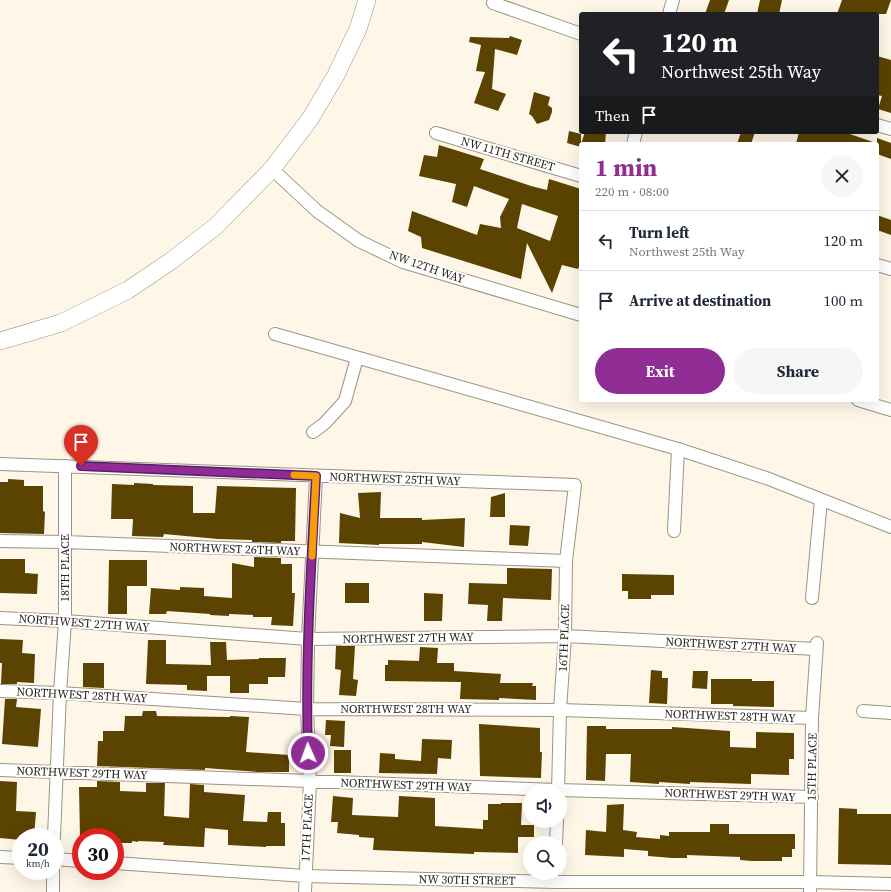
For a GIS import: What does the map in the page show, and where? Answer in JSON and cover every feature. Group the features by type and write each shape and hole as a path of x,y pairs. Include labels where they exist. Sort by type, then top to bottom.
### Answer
{"street":[{"path":"0,341 61,323 128,290 171,261 216,226 272,169 310,119 336,75 358,29 367,0"},
{"path":"670,12 673,0"},
{"path":"493,3 579,33"},
{"path":"879,126 891,129"},
{"name":"NW 11TH STREET","path":"436,133 579,175"},
{"name":"NW 12TH WAY","path":"272,169 317,211 359,241 403,262 579,314"},
{"path":"879,266 891,269"},
{"path":"275,334 678,449 769,479 891,527"},
{"path":"313,432 325,423 345,401 358,358"},
{"path":"865,402 891,410"},
{"path":"674,532 678,449"},
{"name":"NORTHWEST 25TH WAY","path":"0,464 574,485"},
{"name":"18TH PLACE","path":"54,828 60,693 65,621 65,466"},
{"name":"17TH PLACE","path":"305,892 310,782 307,709 308,639 316,476"},
{"name":"16TH PLACE","path":"558,784 560,710 565,636 566,561 574,485"},
{"path":"812,598 821,500"},
{"name":"NORTHWEST 26TH WAY","path":"0,541 65,542 566,561"},
{"name":"NORTHWEST 27TH WAY","path":"0,618 65,621 308,639 565,636 816,646"},
{"name":"15TH PLACE","path":"810,887 812,718 816,646"},
{"name":"NORTHWEST 28TH WAY","path":"0,691 60,693 307,709 560,710 812,718"},
{"path":"863,711 891,712"},
{"name":"NORTHWEST 29TH WAY","path":"0,770 523,790"},
{"name":"NORTHWEST 29TH WAY","path":"567,791 812,797"},
{"path":"0,857 12,858"},
{"name":"NW 30TH STREET","path":"124,864 305,876 810,887 891,884"},
{"path":"53,880 53,892"}],"building":[{"path":"710,0 729,0 725,12 706,12"},
{"path":"760,0 782,0 779,12 757,12"},
{"path":"842,0 891,0 886,14 879,14 879,12 838,12"},
{"path":"510,36 522,40 517,55 495,49 492,89 506,94 498,111 474,103 485,72 476,71 481,45 469,42 470,37 509,38"},
{"path":"879,57 891,60 891,113 879,109 882,96 879,95"},
{"path":"534,92 550,97 548,105 552,108 549,120 537,124 529,114"},
{"path":"569,131 581,134 581,142 579,142 579,146 567,143"},
{"path":"584,134 606,134 605,142 582,142"},
{"path":"740,134 754,134 752,142 738,142"},
{"path":"798,134 850,134 873,142 796,142"},
{"path":"877,138 891,143 891,159 879,155 879,142 877,142"},
{"path":"439,145 484,159 480,169 531,186 547,190 549,179 579,188 578,269 562,265 552,293 527,243 521,279 422,248 421,237 408,231 412,211 477,235 480,224 501,228 500,217 509,199 474,186 467,207 452,202 456,184 419,176 424,155 437,157","holes":["522,204 558,216 550,241 517,228"]},
{"path":"879,216 891,220 891,235 879,231"},
{"path":"8,479 24,480 24,486 43,486 43,511 45,512 44,534 0,533 0,482 8,482"},
{"path":"134,483 193,486 193,513 215,513 217,486 296,488 295,541 281,541 281,543 252,542 252,540 218,539 164,534 163,537 132,536 133,519 111,519 112,484 134,485"},
{"path":"381,492 380,518 422,518 422,520 465,518 464,547 422,542 422,544 379,545 339,543 340,513 360,518 358,493"},
{"path":"505,493 505,517 490,517 491,497"},
{"path":"510,525 530,526 528,546 509,545"},
{"path":"254,557 281,558 281,564 292,564 292,593 295,593 293,626 271,625 272,617 253,617 253,615 229,614 229,616 167,611 166,614 149,614 151,588 180,590 180,587 204,588 204,596 232,598 232,563 254,567"},
{"path":"0,559 25,559 25,573 38,574 37,594 0,593"},
{"path":"109,560 147,560 147,586 127,586 127,614 108,614"},
{"path":"507,568 552,569 551,600 503,598 502,621 487,621 488,605 468,604 469,583 507,584"},
{"path":"622,574 674,575 674,595 651,595 651,599 628,599 628,591 622,591"},
{"path":"345,583 369,583 369,603 345,603"},
{"path":"424,593 443,594 442,621 424,621"},
{"path":"0,639 23,640 22,653 35,654 34,683 17,682 17,684 1,684 2,663 0,663"},
{"path":"148,640 166,640 166,664 211,665 210,642 226,642 227,660 286,658 285,677 268,677 268,684 249,684 249,693 230,693 230,676 207,676 207,691 187,690 187,685 146,684"},
{"path":"336,646 355,646 353,679 358,680 356,696 339,695 341,670 335,669"},
{"path":"420,647 438,648 437,663 454,663 454,671 501,674 500,683 533,683 532,686 536,686 536,700 499,698 499,700 460,699 461,682 385,681 385,665 388,665 388,660 419,661"},
{"path":"83,663 104,663 104,688 83,687"},
{"path":"651,670 662,671 662,678 668,678 667,704 649,703"},
{"path":"693,671 708,671 707,689 692,688"},
{"path":"711,679 752,679 752,681 774,681 774,707 711,704"},
{"path":"5,699 17,699 16,707 41,709 38,747 2,744"},
{"path":"143,711 156,711 157,716 249,717 246,752 289,755 289,772 259,772 205,768 205,770 97,766 98,741 103,741 103,731 124,731 125,716 142,716"},
{"path":"326,720 345,721 344,747 330,746 331,735 325,735"},
{"path":"479,724 540,728 540,752 542,752 541,778 480,776"},
{"path":"587,726 606,726 606,729 672,729 672,727 730,731 730,747 756,748 756,732 794,733 794,759 789,759 789,775 751,774 751,784 690,782 690,784 659,782 659,784 630,782 631,754 606,754 605,781 586,780"},
{"path":"422,739 452,740 451,759 438,758 437,774 379,773 380,753 395,754 395,759 421,761"},
{"path":"334,750 351,750 351,773 334,773"},
{"path":"0,781 17,782 16,811 36,812 35,828 12,828 12,839 0,838"},
{"path":"97,781 120,782 120,791 146,792 146,783 165,783 164,816 189,818 190,784 204,785 204,792 245,795 243,821 267,822 268,812 281,812 281,823 285,823 285,846 266,847 228,845 228,830 205,828 204,847 163,845 164,842 132,841 132,843 124,843 124,828 80,828 79,787 97,787"},
{"path":"333,796 353,798 352,815 398,817 399,796 435,798 435,826 483,829 483,820 488,820 488,804 522,803 521,825 523,825 523,828 534,828 534,836 518,837 518,853 474,852 474,854 373,850 374,838 337,833 338,822 331,822"},
{"path":"624,804 623,830 637,832 636,837 660,839 660,835 669,836 669,832 710,832 710,824 729,824 729,834 795,834 795,849 792,849 792,857 782,857 782,861 752,861 740,860 740,857 687,855 687,858 672,858 648,856 648,851 624,849 624,857 585,855 586,830 606,832 607,805"},
{"path":"839,808 857,809 857,814 891,814 891,865 838,864"}],"slow traffic":[{"path":"294,475 316,476 312,556"}],"route":[{"path":"81,466 316,476 308,639 308,753"}]}
